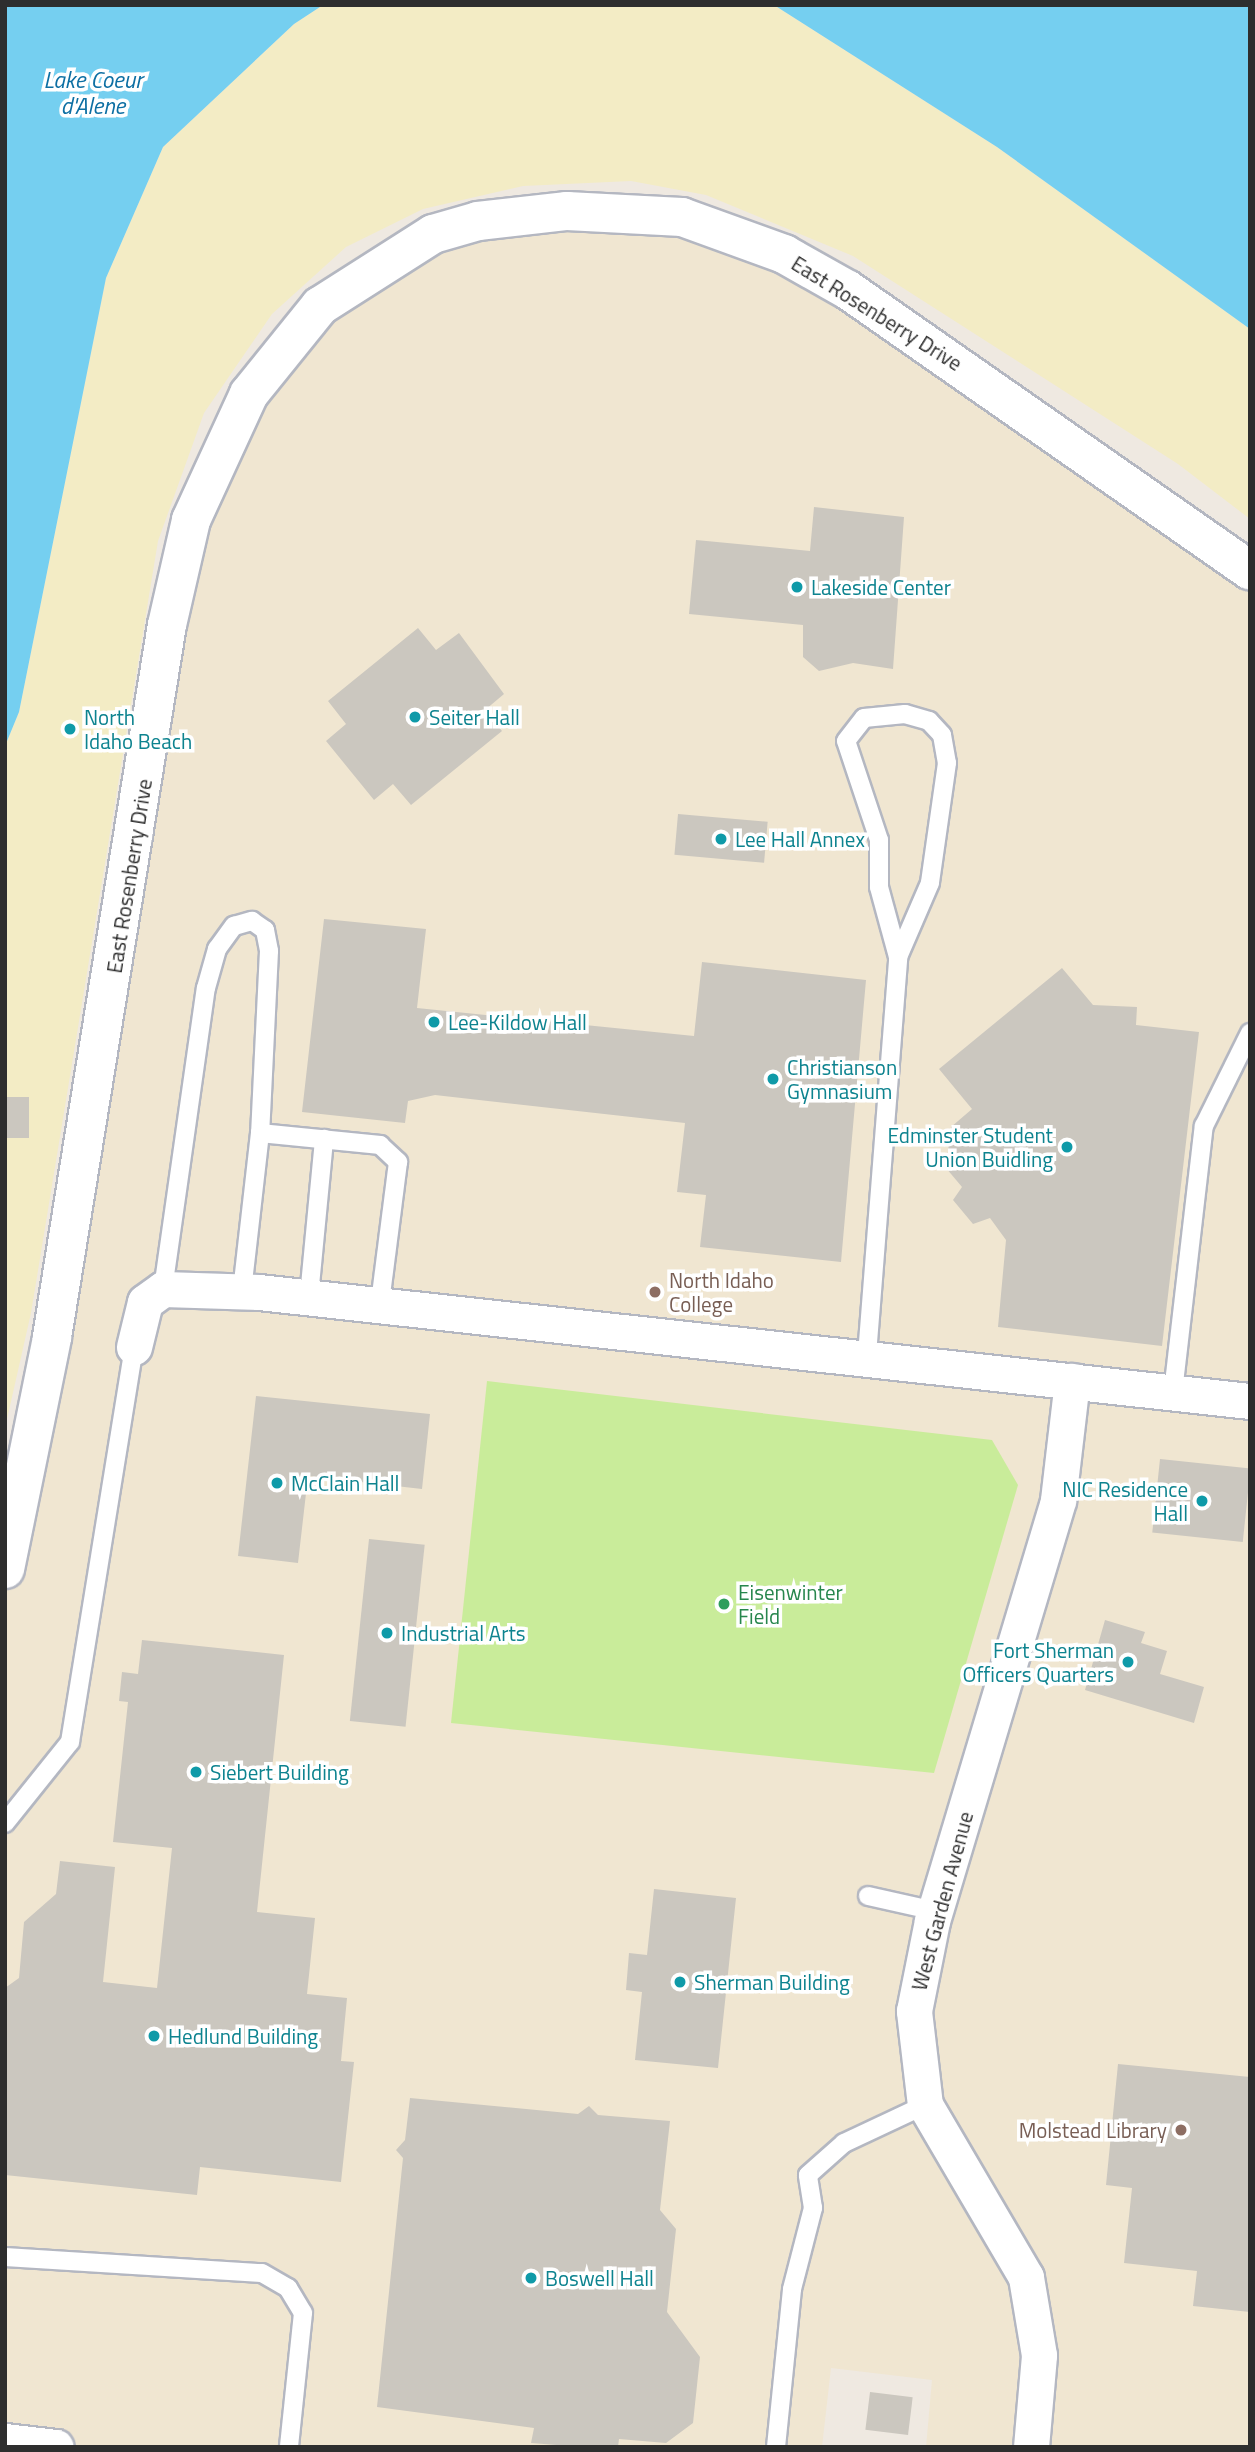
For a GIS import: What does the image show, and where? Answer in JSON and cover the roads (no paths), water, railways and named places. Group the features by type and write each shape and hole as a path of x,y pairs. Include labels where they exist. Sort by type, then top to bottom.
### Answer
{"street":[{"name":"East Rosenberry Drive","path":"5,1569 52,1337 167,625 191,520 249,394 320,306 433,234 478,221 567,211 682,217 784,254 848,290 1250,570"},
{"path":"134,1347 145,1302 163,1289 242,1291 380,1303 867,1355 1250,1401"},
{"name":"West Garden Avenue","path":"1031,2447 1040,2355 1026,2277 925,2105 914,2011 935,1911 1058,1500 1072,1381"},
{"path":"5,2441 56,2447"}],"lane":[{"path":"867,1355 898,957 930,883 947,763 942,735 929,721 905,714 864,718 846,741 879,841 879,887 898,957"},
{"path":"163,1289 205,989 217,950 234,926 252,920 265,930 268,951 260,1133 242,1291"},
{"path":"1173,1392 1204,1126 1250,1033"},
{"path":"260,1133 380,1145 398,1162 380,1303"},
{"path":"309,1296 324,1139"},
{"path":"5,1823 70,1742 134,1347"},
{"path":"868,1896 935,1911"},
{"path":"776,2447 792,2289 813,2208 807,2175 844,2143 925,2105"},
{"path":"5,2257 262,2273 288,2288 303,2313 289,2447"}],"water":[{"name":"Lake Coeur d'Alene","path":"5,5 323,5 294,24 163,147 106,278 19,712 5,746"},
{"path":"774,5 1250,5 1250,329 997,147"}],"place":[{"name":"Lakeside Center","path":"797,587"},
{"name":"Seiter Hall","path":"415,717"},
{"name":"North Idaho Beach","path":"70,729"},
{"name":"Lee Hall Annex","path":"721,839"},
{"name":"Lee-Kildow Hall","path":"434,1022"},
{"name":"Christianson Gymnasium","path":"773,1079"},
{"name":"Edminster Student Union Buidling","path":"1067,1147"},
{"name":"North Idaho College","path":"655,1292"},
{"name":"McClain Hall","path":"277,1483"},
{"name":"NIC Residence Hall","path":"1202,1501"},
{"name":"Eisenwinter Field","path":"724,1604"},
{"name":"Industrial Arts","path":"387,1633"},
{"name":"Fort Sherman Officers Quarters","path":"1128,1662"},
{"name":"Siebert Building","path":"196,1772"},
{"name":"Sherman Building","path":"680,1982"},
{"name":"Hedlund Building","path":"154,2036"},
{"name":"Molstead Library","path":"1181,2130"},
{"name":"Boswell Hall","path":"531,2278"}]}
